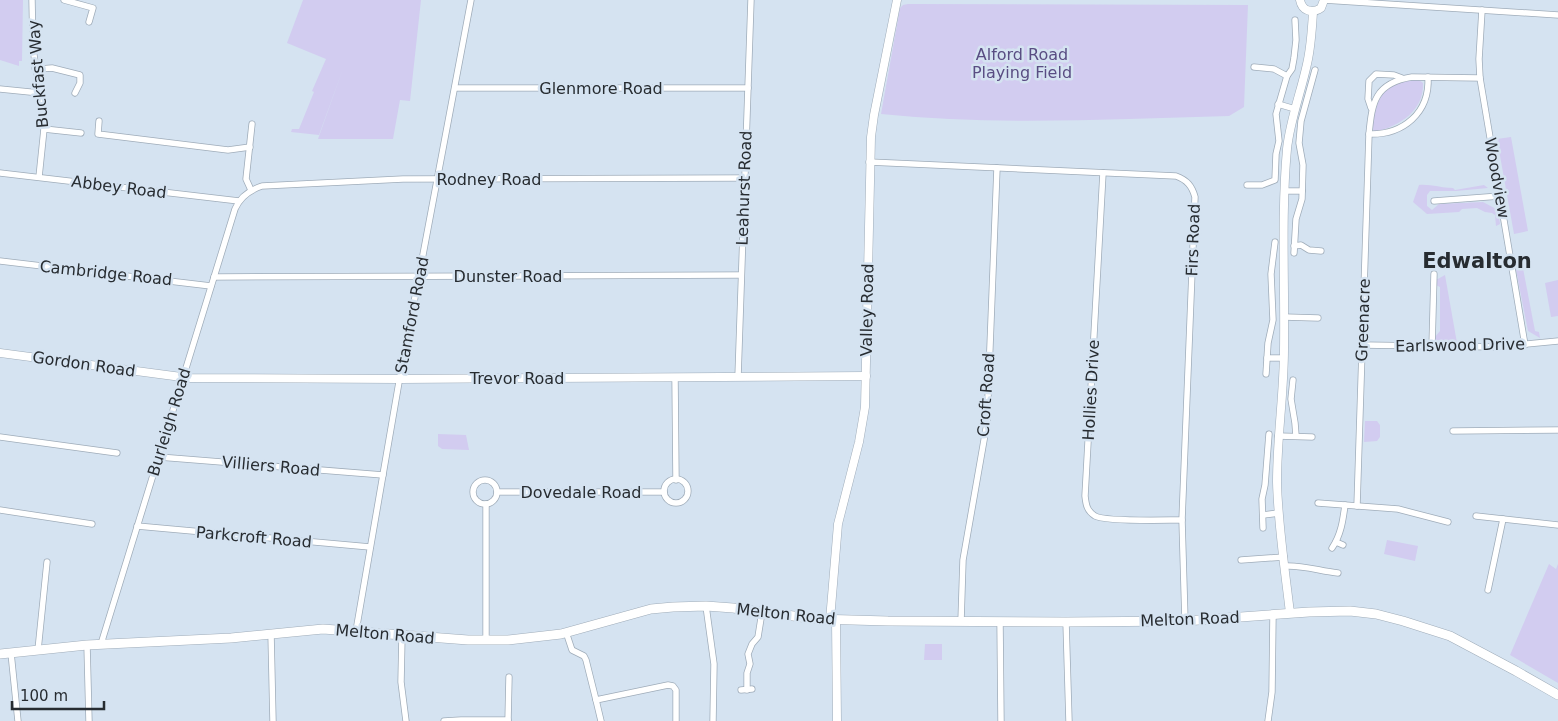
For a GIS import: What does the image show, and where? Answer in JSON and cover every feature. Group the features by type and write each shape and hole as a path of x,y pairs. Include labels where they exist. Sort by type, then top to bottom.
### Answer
{"main road":[{"name":"Melton Road","path":"0,654 87,645 219,639 323,629 486,641 544,636 566,632 652,609 673,606 706,606 833,620 1066,622 1186,621 1322,611 1366,613 1422,626 1472,646 1558,695"}],"street":[{"name":"Buckfast Way","path":"32,0 32,40 44,129 39,177"},
{"path":"64,0 93,8 89,22"},
{"name":"Stamford Road","path":"356,630 400,379 471,0"},
{"name":"Leahurst Road","path":"738,377 751,0"},
{"name":"Valley Road","path":"837,721 833,620 838,524 859,442 865,407 869,162 874,115 896,0"},
{"path":"1300,0 1304,8 1313,12 1321,8 1324,0 1558,15"},
{"name":"Woodview","path":"1482,10 1479,59 1480,78 1525,345"},
{"path":"1290,613 1277,482 1278,436 1284,358 1285,191 1287,148 1308,62 1313,12"},
{"path":"1247,185 1262,186 1275,180 1276,154 1279,141 1276,114 1287,76 1292,69 1296,40 1295,20"},
{"path":"1254,67 1274,69 1287,76"},
{"path":"35,68 52,68 80,75 80,83 75,93"},
{"path":"1294,253 1296,219 1302,200 1303,165 1299,143 1301,121 1315,70"},
{"name":"Greenacre","path":"1371,108 1368,99 1369,81 1376,74 1394,75 1402,78"},
{"path":"1368,134 1392,132 1405,126 1424,103 1429,89 1428,77"},
{"name":"Greenacre","path":"1357,506 1368,134 1371,108 1378,94 1390,83 1402,78 1480,78"},
{"name":"Glenmore Road","path":"455,88 748,88"},
{"path":"0,89 40,93"},
{"path":"1278,104 1295,109"},
{"path":"100,121 98,134 228,150 250,147"},
{"path":"239,201 251,190 246,179 252,124"},
{"path":"44,129 81,133"},
{"name":"Firs Road","path":"869,162 1176,176 1186,181 1194,191 1182,520 1186,621"},
{"name":"Croft Road","path":"961,621 963,560 987,423 997,168"},
{"name":"Abbey Road","path":"0,173 239,201"},
{"name":"Hollies Drive","path":"1103,173 1086,504 1090,512 1104,519 1182,520"},
{"name":"Rodney Road","path":"251,190 262,186 403,179 744,178"},
{"path":"1285,191 1302,192"},
{"path":"1434,201 1500,196"},
{"name":"Burleigh Road","path":"101,644 239,201"},
{"path":"1266,374 1268,342 1273,320 1271,274 1275,242"},
{"path":"1294,246 1301,245 1309,250 1321,251"},
{"name":"Cambridge Road","path":"0,261 211,286"},
{"path":"1432,347 1434,274"},
{"name":"Dunster Road","path":"214,277 741,275"},
{"path":"1284,317 1318,318"},
{"name":"Earlswood Drive","path":"1362,345 1485,348 1558,341"},
{"name":"Gordon Road","path":"0,353 167,375"},
{"path":"1267,358 1284,358"},
{"name":"Trevor Road","path":"167,375 183,378 400,379 866,376"},
{"path":"675,377 676,480"},
{"path":"1293,380 1291,399 1296,436"},
{"path":"1453,431 1558,430"},
{"path":"1263,528 1262,500 1269,434"},
{"path":"1278,436 1312,437"},
{"path":"0,437 118,453"},
{"name":"Villiers Road","path":"159,456 383,475"},
{"name":"Dovedale Road","path":"676,480 686,484 688,491 686,498 680,503 673,503 667,499 664,492 669,482 676,480"},
{"name":"Dovedale Road","path":"482,481 489,481 495,485 497,492 495,499 486,504 479,502 474,492 476,486 482,481"},
{"name":"Dovedale Road","path":"497,492 664,492"},
{"path":"1318,502 1398,509 1448,522"},
{"name":"Dovedale Road","path":"486,504 486,641"},
{"path":"1332,548 1343,523 1345,505"},
{"path":"0,510 92,524"},
{"path":"1263,515 1279,513"},
{"path":"1476,516 1558,525"},
{"path":"1488,590 1503,519"},
{"name":"Parkcroft Road","path":"137,526 370,547"},
{"path":"1336,542 1343,545"},
{"path":"1241,560 1284,557"},
{"path":"38,650 46,562"},
{"path":"1285,566 1301,566 1338,573"},
{"path":"706,606 714,664 713,721"},
{"path":"746,690 747,673 750,664 748,654 752,644 758,637 762,612"},
{"path":"1268,721 1272,692 1273,615"},
{"path":"1000,621 1001,721"},
{"path":"1066,622 1069,721"},
{"path":"566,632 571,647 584,656 586,660 602,721"},
{"path":"271,634 273,721"},
{"path":"402,636 401,682 406,721"},
{"path":"87,645 89,721"},
{"path":"11,653 18,721"},
{"path":"444,721 508,720 509,677"},
{"path":"596,700 668,685 673,686 676,690 676,721"}],"green space":[{"path":"0,0 23,0 22,61 19,61 19,66 0,60"},
{"path":"303,0 421,0 410,101 400,100 393,139 318,139 344,66 319,135 291,132 292,129 299,129 314,92 312,91 326,59 287,43"},
{"name":"Alford Road Playing Field","path":"908,4 1248,5 1244,107 1229,116 1098,120 968,120 881,114 900,8"},
{"path":"1419,80 1423,83 1422,93 1415,109 1402,121 1394,125 1376,132 1372,129 1374,113 1384,93 1395,84"},
{"path":"1511,137 1528,231 1514,234 1497,139"},
{"path":"1419,185 1453,188 1455,190 1484,185 1488,188 1456,191 1430,191 1427,195 1427,206 1432,210 1439,204 1483,202 1498,210 1500,224 1496,226 1495,215 1477,208 1462,209 1459,212 1427,214 1413,202"},
{"path":"1522,263 1535,331 1539,332 1540,338 1528,331 1515,265"},
{"path":"1445,275 1457,343 1439,343 1435,341 1435,337 1440,331 1440,287 1436,285 1436,280"},
{"path":"1558,280 1558,316 1551,317 1545,283"},
{"path":"1365,421 1377,421 1380,425 1380,437 1377,441 1364,442"},
{"path":"438,434 466,435 469,450 442,449 438,446"},
{"path":"1387,540 1418,546 1415,561 1384,554"},
{"path":"1549,564 1556,569 1558,564 1558,683 1510,655"},
{"path":"925,644 942,644 942,660 924,660"}],"district":[{"name":"Edwalton","path":"1477,261"}]}
